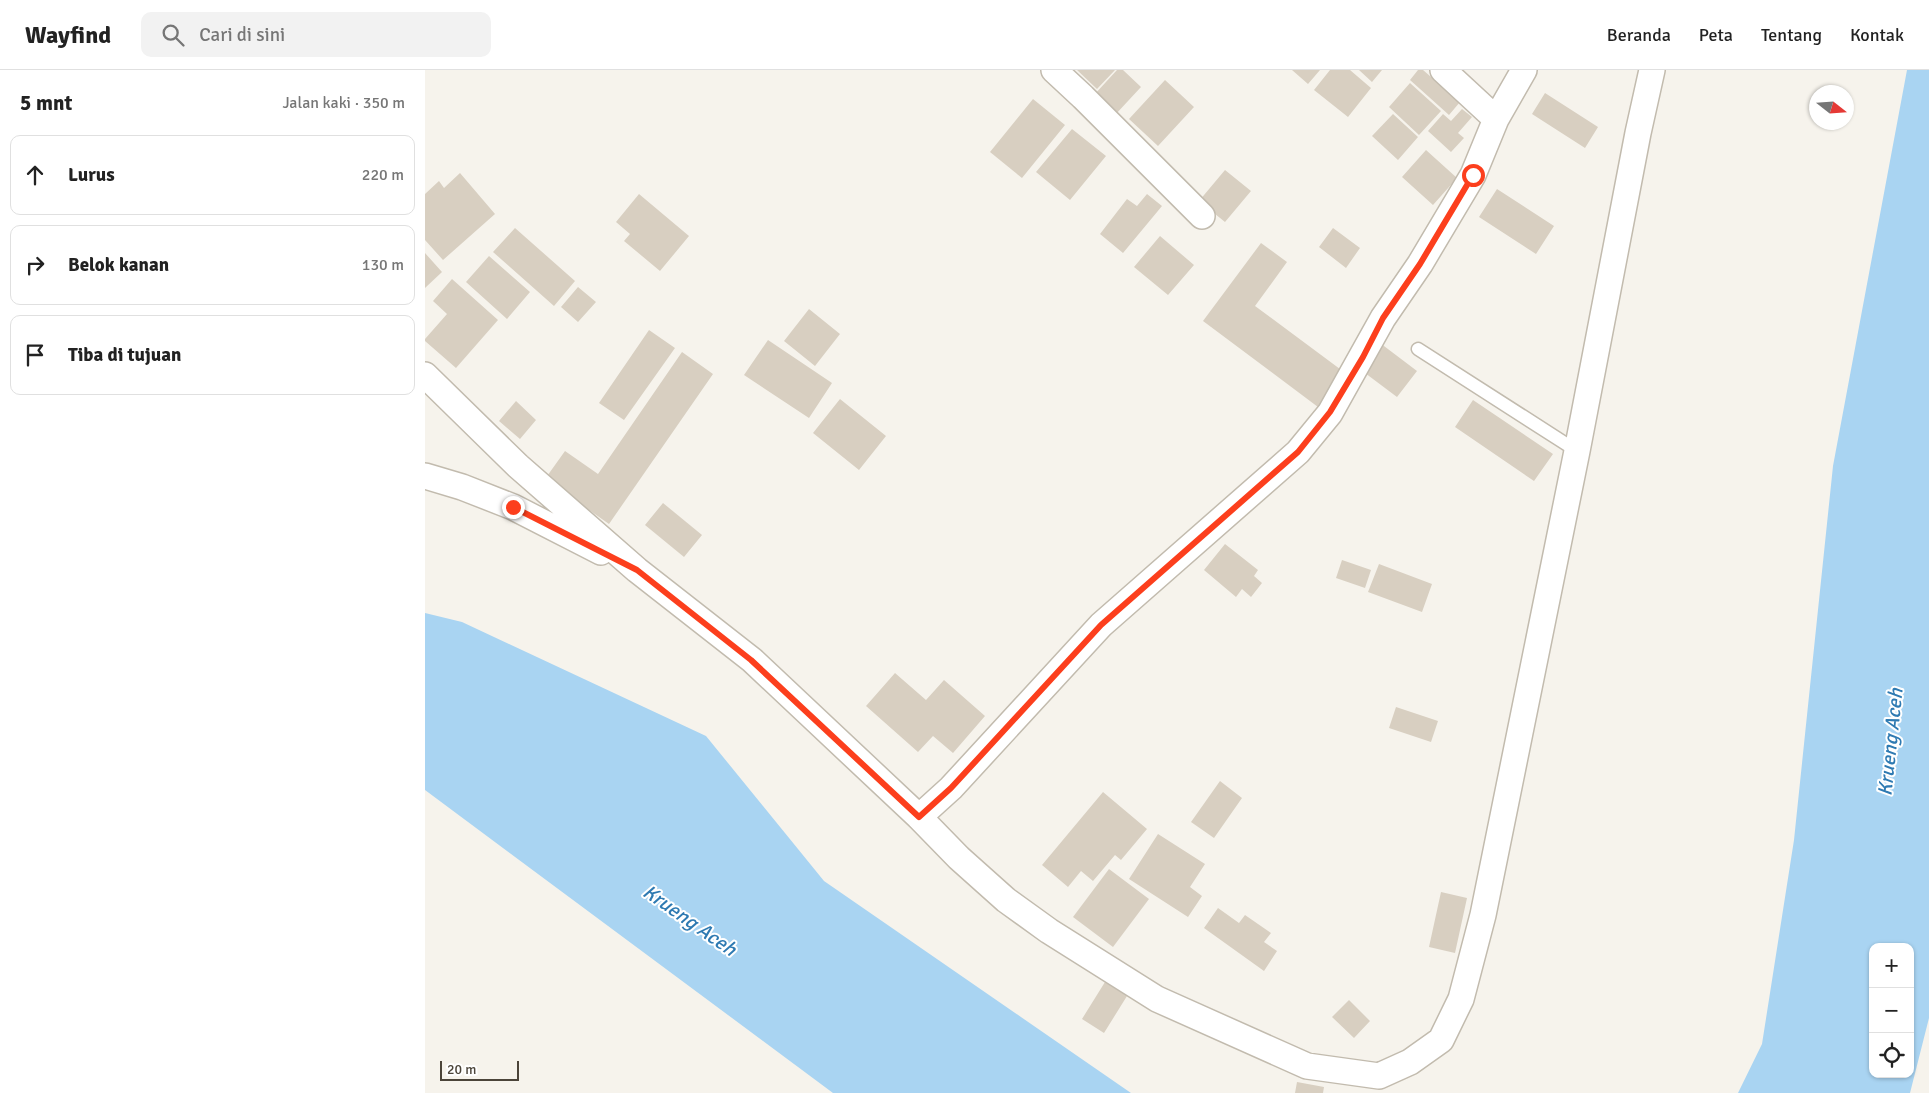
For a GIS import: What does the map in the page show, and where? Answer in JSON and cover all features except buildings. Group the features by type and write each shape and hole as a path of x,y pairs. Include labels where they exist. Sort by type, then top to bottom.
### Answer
{"street":[{"path":"1054,70 1202,216"},
{"path":"1443,70 1496,119"},
{"path":"919,817 951,788 1101,625 1298,452 1330,412 1363,357 1383,318 1425,256 1473,175 1496,119 1524,70"},
{"path":"425,375 518,466 637,570 751,660 919,817 959,858 1006,900 1049,931 1157,999 1307,1066 1379,1076 1410,1062 1441,1040 1461,999 1483,915 1652,70"},
{"path":"425,476 462,487 513,507 637,570"}],"lane":[{"path":"1418,349 1577,451"}],"water":[{"name":"Krueng Aceh","path":"1907,70 1929,70 1929,1018 1914,1077 1914,943 1869,943 1869,1078 1914,1078 1910,1093 1738,1093 1762,1044 1794,840 1833,466"},
{"name":"Krueng Aceh","path":"425,613 462,622 706,736 824,881 1131,1093 833,1093 425,790"}],"route":[{"path":"513,507 637,570 751,660 919,817 951,788 1101,625 1298,452 1330,412 1363,357 1383,318 1420,264 1473,175"}]}
